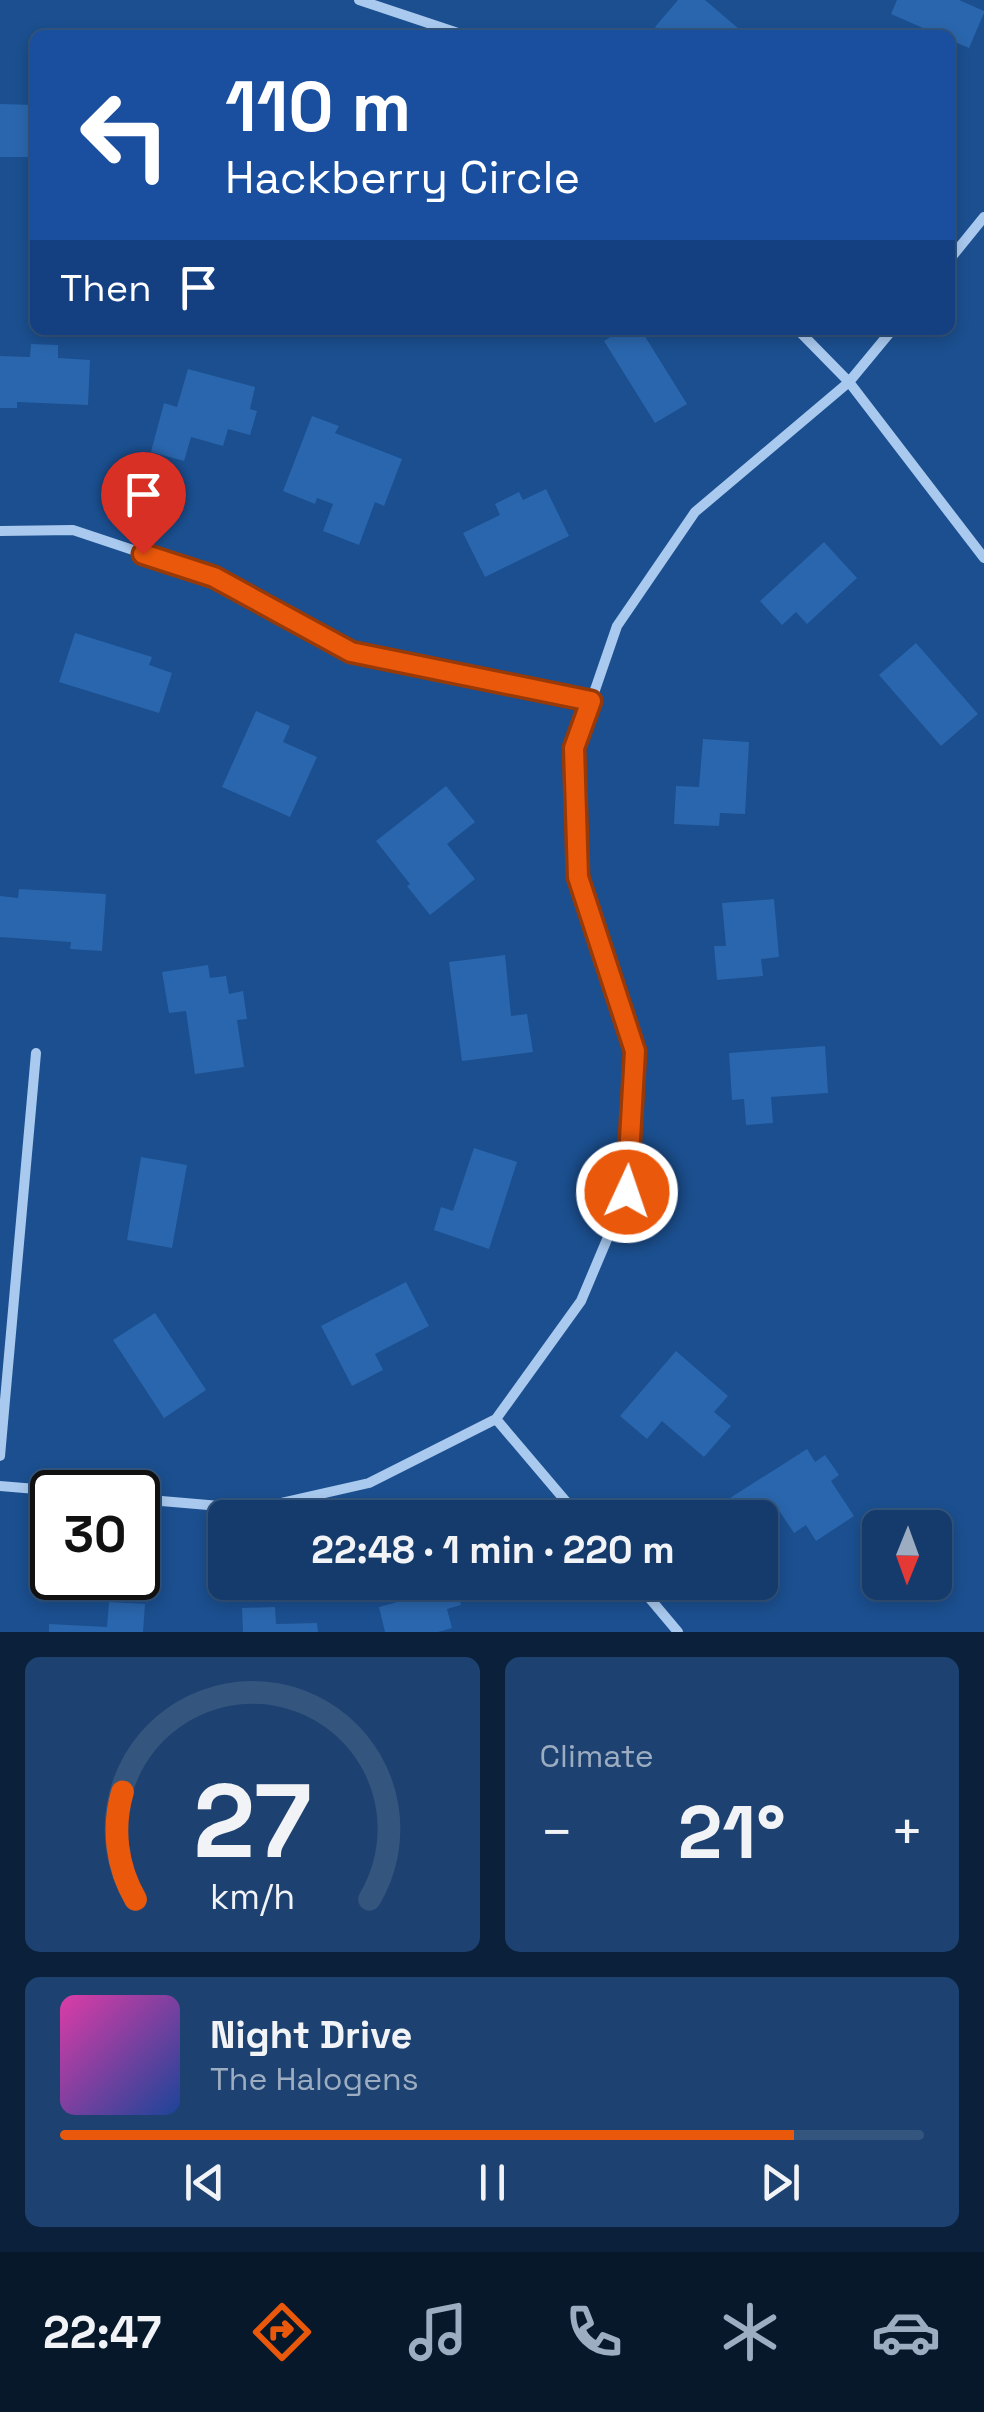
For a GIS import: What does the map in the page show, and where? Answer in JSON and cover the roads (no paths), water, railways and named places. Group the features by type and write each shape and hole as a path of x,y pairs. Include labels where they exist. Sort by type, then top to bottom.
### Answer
{"street":[{"path":"358,0 449,30"},
{"path":"955,252 984,217"},
{"path":"803,335 849,382 984,558"},
{"path":"160,1500 255,1509 369,1483 496,1419 581,1301 627,1192 635,1051 578,877 574,748 618,626 695,512 849,382 888,335"},
{"path":"0,531 73,530 214,577 351,652 591,701"},
{"path":"0,1456 36,1053"},
{"path":"496,1419 565,1500"},
{"path":"0,1486 30,1488"},
{"path":"651,1600 678,1632"}]}
